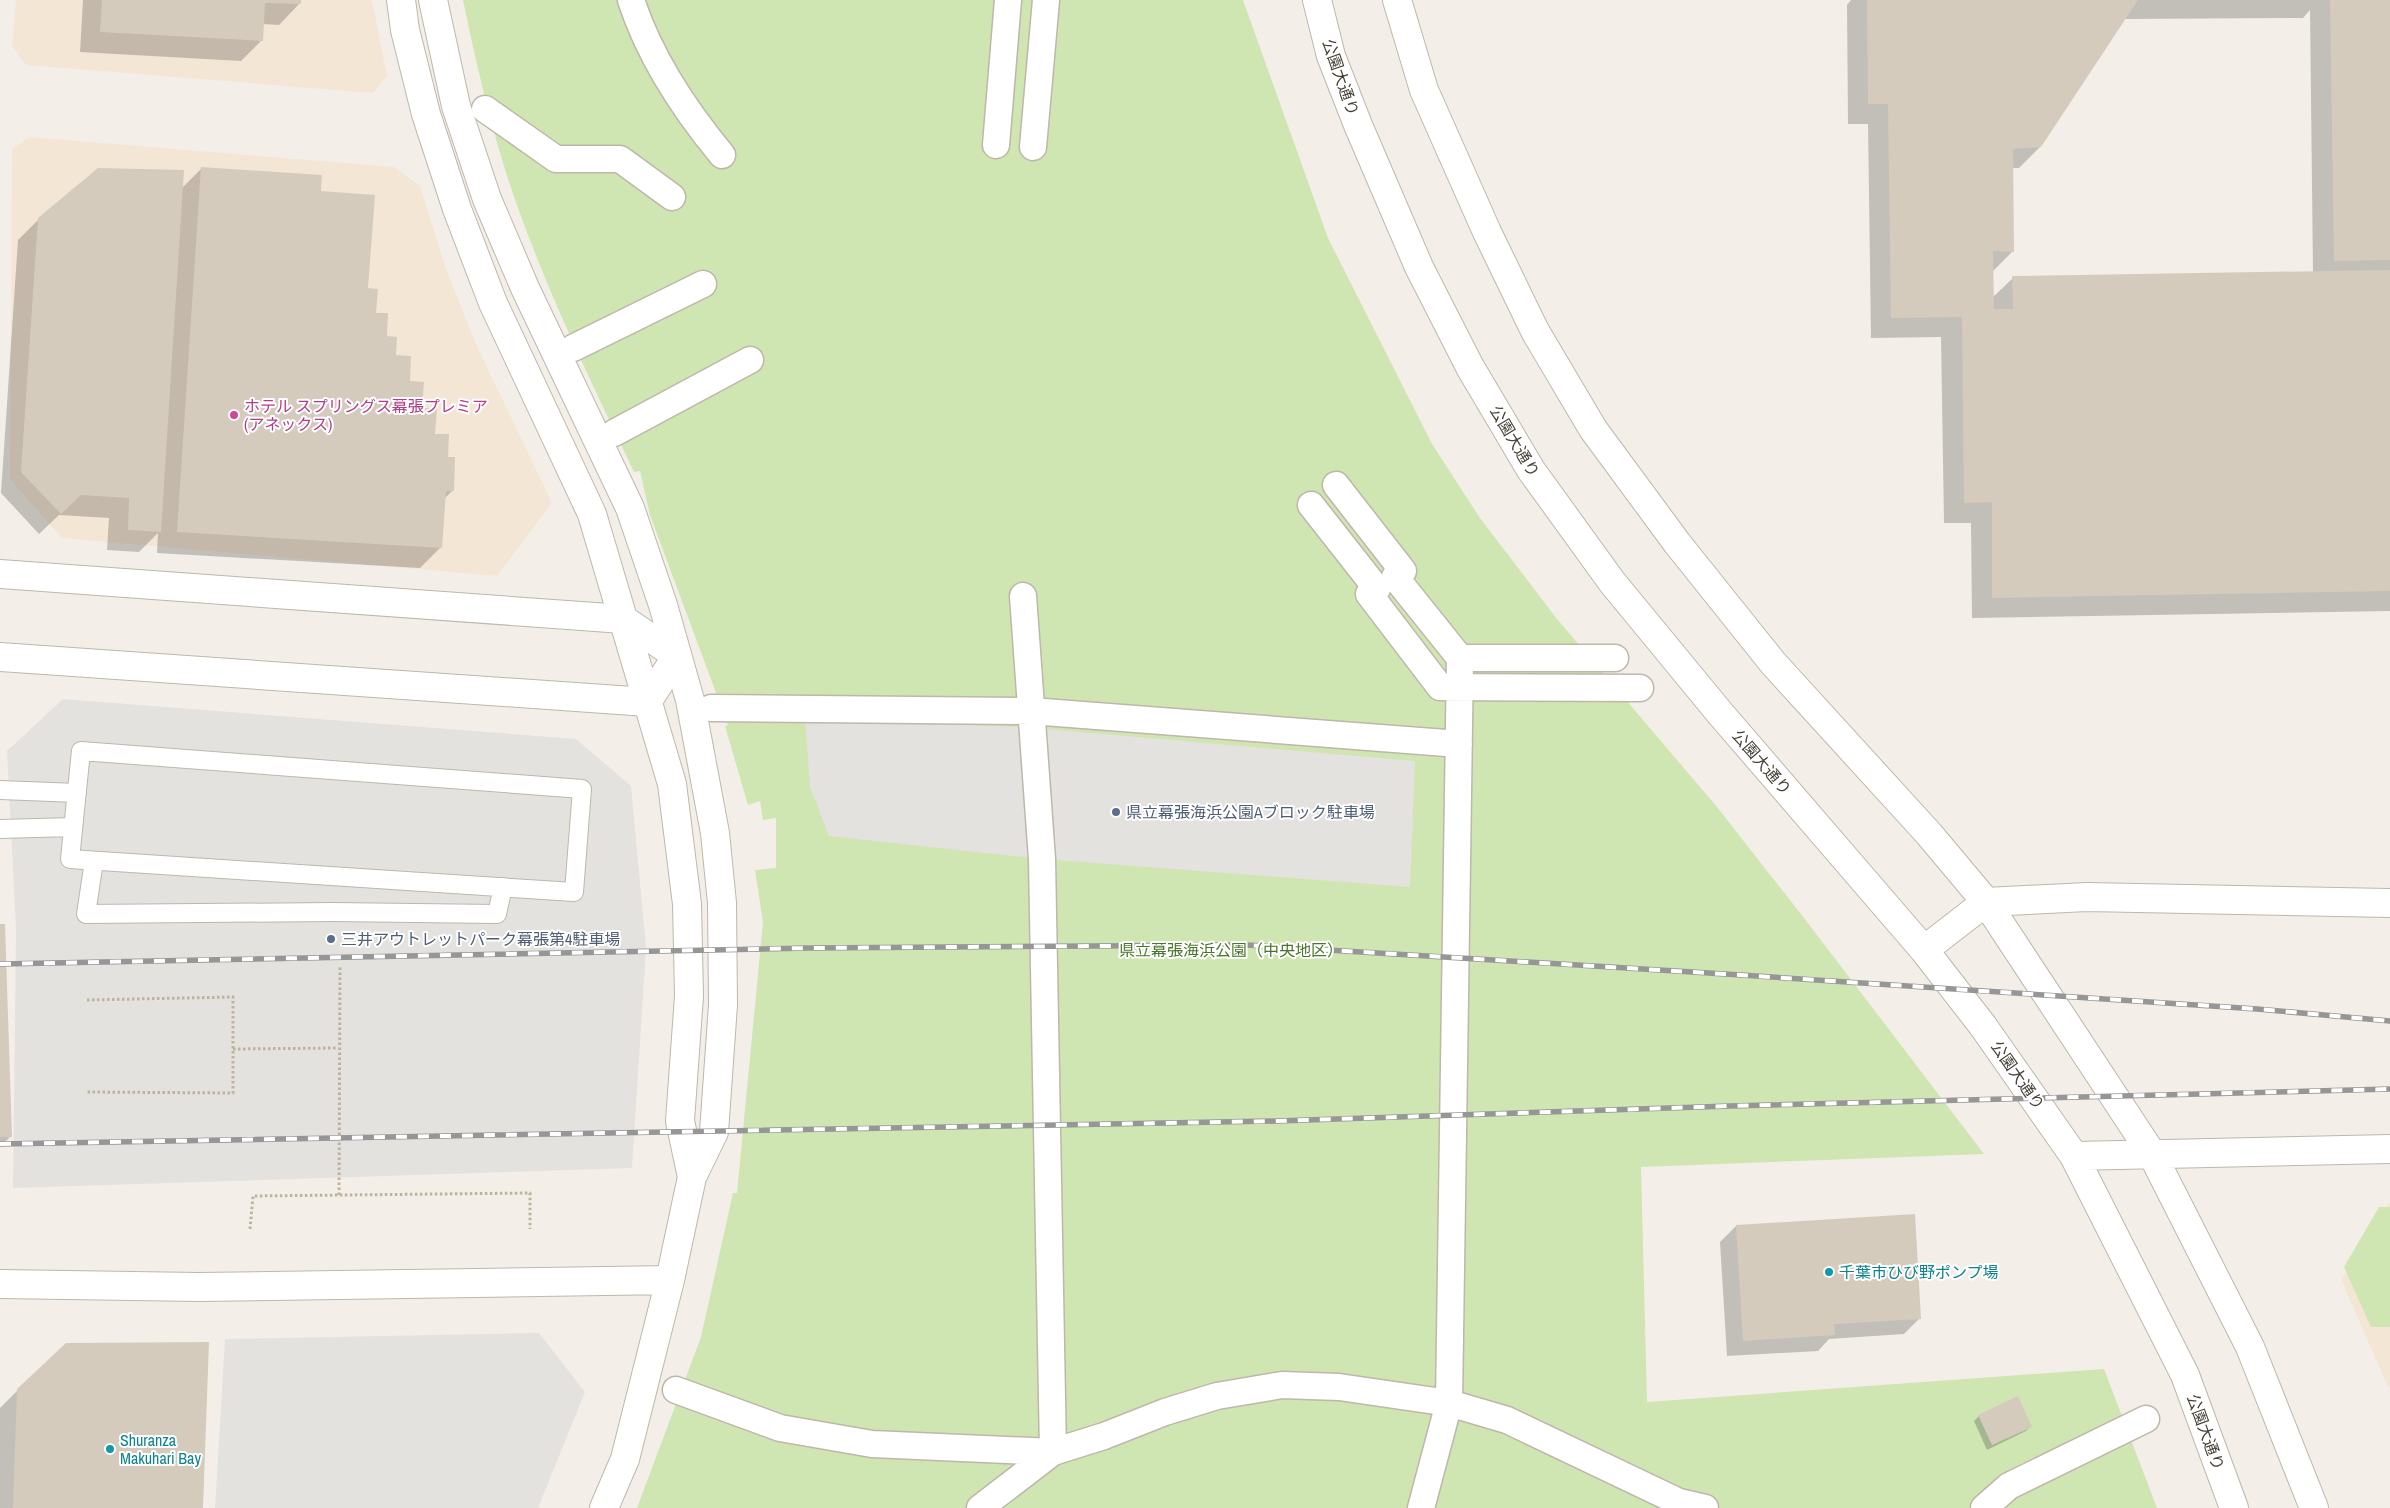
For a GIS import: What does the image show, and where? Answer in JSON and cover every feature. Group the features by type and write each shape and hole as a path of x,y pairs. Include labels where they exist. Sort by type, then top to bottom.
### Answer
{"street":[{"path":"401,0 405,30 426,114 457,209 493,303 592,514 672,784 687,904 689,996 680,1121 692,1177"},
{"path":"433,0 456,106 487,199 524,288 630,508 663,605 690,700 715,833 722,903 723,1005 714,1132 692,1177 670,1280 625,1459 604,1508"},
{"path":"631,0 639,23 662,72 693,120 722,155"},
{"path":"996,145 1008,0"},
{"path":"1033,147 1046,0"},
{"name":"公園大通り","path":"1317,0 1331,56 1358,126 1419,267 1470,367 1531,470 1612,582 1719,712 1924,950 1983,1026 2074,1156 2185,1375 2234,1508"},
{"path":"1397,0 1424,90 1487,232 1535,331 1592,428 1677,543 1773,663 1930,834 1986,902 2152,1154 2250,1346 2314,1508"},
{"path":"1002,75 1039,78"},
{"path":"484,108 556,159 620,159 672,197"},
{"path":"573,348 703,284"},
{"path":"614,433 750,360"},
{"path":"1336,485 1403,571 1370,594 1440,687 1640,688"},
{"path":"1311,505 1460,658 1449,1403 1421,1508"},
{"path":"0,574 623,619 677,656"},
{"path":"1023,596 1042,859 1053,1452"},
{"path":"647,702 677,656"},
{"path":"0,657 647,702"},
{"path":"1460,658 1615,658"},
{"path":"712,708 1031,712 1459,744"},
{"path":"1924,950 1986,902 2087,897 2390,903"},
{"path":"2074,1156 2390,1149"},
{"path":"0,1284 199,1287 670,1280"},
{"path":"676,1390 780,1428 872,1444 1053,1452 1104,1436 1165,1412 1217,1396 1282,1385 1339,1387 1449,1403 1507,1420 1679,1502 1705,1508"},
{"path":"1984,1508 2009,1486 2146,1419"},
{"path":"980,1508 1053,1452"}],"lane":[{"path":"81,751 582,789 574,892 70,859 74,828 81,751"},
{"path":"0,790 77,793"},
{"path":"0,829 74,828"},
{"path":"94,861 86,914 332,912 497,914 503,887"}],"path":[{"path":"338,1195 340,965"},
{"path":"87,1000 233,997 233,1093 87,1092"},
{"path":"233,1049 338,1048"},
{"path":"250,1229 252,1196 530,1193 530,1229"}],"shaded area":[{"path":"16,0 372,0 387,76 373,93 26,65 12,46"},
{"path":"29,137 394,167 420,186 446,269 475,342 552,503 497,576 62,538 10,479 12,149"},
{"name":"三井アウトレットパーク幕張第4駐車場","path":"63,699 576,739 631,786 646,948 632,1168 13,1188 16,930 7,751"},
{"name":"県立幕張海浜公園Aブロック駐車場","path":"805,718 1033,728 1415,761 1410,887 1042,859 829,836 810,787"},
{"path":"2388,1204 2390,1204 2390,1391 2341,1280"},
{"path":"539,1333 585,1392 538,1508 215,1508 225,1339"}],"green space":[{"name":"県立幕張海浜公園（中央地区）","path":"463,0 1243,0 1328,238 1432,444 1480,518 1557,619 1717,807 1984,1154 1641,1167 1647,1402 2104,1369 2157,1508 637,1508 701,1337 733,1193 737,1193 763,922 755,870 776,868 776,818 763,820 760,801 748,805 725,726 728,725 650,515 640,471 634,472 575,347 534,251 496,138 481,83"},
{"path":"2379,1207 2390,1207 2390,1327 2371,1327 2344,1267"}],"building":[{"path":"102,0 301,0 301,4 265,3 263,41 100,32"},
{"path":"1867,0 2138,0 2041,147 2013,149 2014,252 1993,251 1994,309 2013,309 2012,276 2390,270 2390,591 1992,598 1992,502 1964,503 1962,317 1891,318 1888,104 1868,104"},
{"path":"2330,0 2390,0 2390,260 2334,261"},
{"path":"201,167 322,175 321,191 375,195 368,288 378,289 376,313 388,313 387,336 397,337 396,355 411,356 410,381 424,382 422,408 437,408 435,434 449,434 448,457 455,457 454,491 446,491 442,548 177,532"},
{"path":"98,168 184,170 161,532 128,530 129,498 81,495 61,514 21,472 38,218"},
{"path":"0,924 5,924 12,1137 0,1137"},
{"name":"千葉市ひび野ポンプ場","path":"1915,1214 1921,1319 1834,1324 1835,1335 1743,1341 1736,1225"},
{"name":"Shuranza Makuhari Bay","path":"209,1342 203,1508 13,1508 17,1389 66,1343"},
{"path":"2018,1396 2032,1427 1992,1445 1978,1415"}],"railway":[{"path":"0,964 810,948 1247,945 2257,1009 2390,1021"},
{"path":"0,1144 1277,1121 1730,1106 2390,1089"}],"place":[{"name":"ホテル スプリングス幕張プレミア (アネックス)","path":"234,415"},
{"name":"県立幕張海浜公園Aブロック駐車場","path":"1116,812"},
{"name":"三井アウトレットパーク幕張第4駐車場","path":"331,939"},
{"name":"千葉市ひび野ポンプ場","path":"1829,1272"},
{"name":"Shuranza Makuhari Bay","path":"110,1449"}]}
